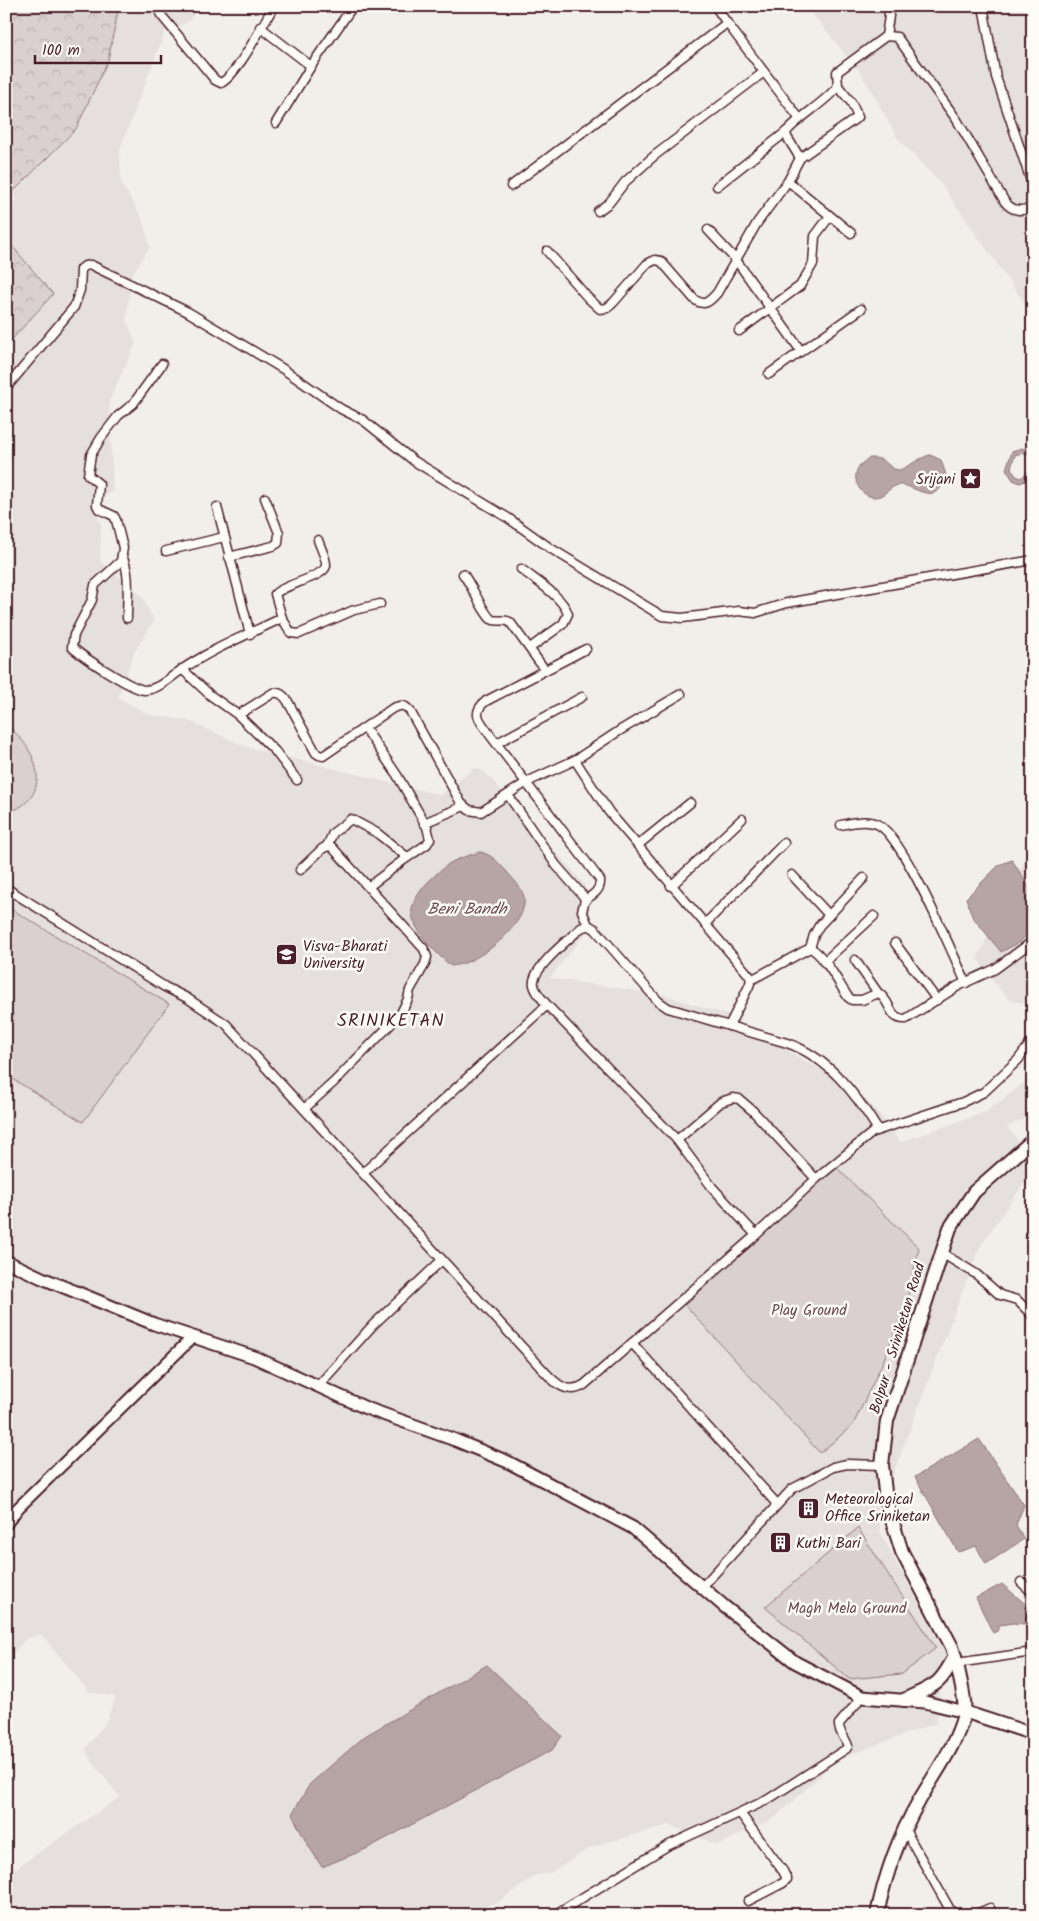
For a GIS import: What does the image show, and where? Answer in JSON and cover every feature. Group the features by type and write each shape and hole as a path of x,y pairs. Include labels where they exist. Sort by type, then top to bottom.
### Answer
{"main road":[{"name":"Bolpur - Sriniketan Road","path":"965,1712 956,1659 902,1552 886,1501 882,1466 887,1421 940,1252 950,1228 974,1192 1033,1140"},
{"path":"6,1261 42,1278 154,1324 254,1356 366,1408 456,1440 508,1462 633,1528 795,1662 862,1697 925,1702 965,1712 1033,1734"},
{"path":"904,1700 936,1686 956,1659"},
{"path":"877,1915 882,1893 904,1828 946,1758 965,1712"}],"street":[{"path":"157,6 161,14 215,80 221,83 227,80 235,70 274,6"},
{"path":"276,123 311,66 353,6"},
{"path":"715,6 799,118"},
{"path":"886,36 889,16 886,7 902,6"},
{"path":"983,6 996,77 1033,187"},
{"path":"511,186 727,24"},
{"path":"260,27 311,66"},
{"path":"547,251 600,310 607,308 613,303 647,264 654,260 661,261 694,299 705,304 717,293 757,223 788,181 800,158 858,117 851,102 838,86 837,72 886,36 897,37 903,45 957,120 1010,208 1016,210 1033,208"},
{"path":"598,211 609,203 625,182 654,156 764,72"},
{"path":"717,186 786,132 799,118 833,93 838,86"},
{"path":"786,132 800,158"},
{"path":"788,181 851,233"},
{"path":"739,331 792,293 806,279 814,264 815,236 830,216"},
{"path":"708,230 736,260 800,351"},
{"path":"6,388 74,307 80,290 81,270 85,266 91,265 180,308 283,369 340,408 370,424 414,461 508,518 550,548 662,616 682,618 739,611 755,613 787,603 842,592 1033,560"},
{"path":"769,374 861,308"},
{"path":"162,364 133,404 118,416 101,438 94,449 88,467 88,475 99,484 98,507 114,516 123,548 118,565 95,586 92,600 74,635 72,647 95,664 132,686 142,690 153,689 197,659 282,618"},
{"path":"229,557 274,546 280,541 279,533 265,498"},
{"path":"217,507 250,634"},
{"path":"166,551 224,537"},
{"path":"318,540 326,564 325,569 319,574 277,592 275,597 282,618 291,633 299,634 354,610 380,604"},
{"path":"122,556 126,564 127,573 127,618"},
{"path":"521,569 554,596 566,608 568,614 563,624 530,648"},
{"path":"463,574 489,618 496,621 508,620 545,670"},
{"path":"586,649 486,701 478,708 479,718 600,880 598,890 585,900 582,911 588,924 595,928 658,1001 668,1008 794,1045 818,1058 857,1096 878,1130"},
{"path":"182,669 210,695 238,715 275,751 297,780"},
{"path":"238,715 273,693 278,692 284,695 316,753 324,756 392,708 401,705 406,706 464,806 473,812 481,812 527,782 574,760 681,694"},
{"path":"497,743 582,697"},
{"path":"365,728 397,775 424,823 430,839 427,844 368,887"},
{"path":"574,760 610,812 751,980"},
{"path":"508,795 556,865 585,900"},
{"path":"638,845 690,803"},
{"path":"424,823 464,806"},
{"path":"300,870 327,846 333,833 350,819 377,833 407,857"},
{"path":"671,886 742,819"},
{"path":"841,825 858,821 877,824 888,831 900,848 966,983"},
{"path":"705,924 784,843"},
{"path":"304,1109 334,1082 400,1015 427,957 424,949 338,851 327,846"},
{"path":"792,875 829,915"},
{"path":"729,1026 751,980 810,948 814,935 829,915 864,878"},
{"path":"6,888 165,987 187,998 226,1024 545,1372 567,1390 584,1385 756,1235 816,1179 878,1130 963,1102 984,1092 1018,1060 1033,1040"},
{"path":"824,962 874,916"},
{"path":"588,924 581,928 540,967 534,976 534,985 547,1005 676,1140 712,1187 756,1235"},
{"path":"855,960 878,993 886,1000 894,1015 899,1019 917,1014 966,983 996,969 1033,941"},
{"path":"895,943 938,1000"},
{"path":"810,948 816,950 852,1000 862,1000 878,993"},
{"path":"363,1173 547,1005"},
{"path":"676,1140 721,1102 733,1098 739,1099 753,1111 816,1179"},
{"path":"940,1252 976,1274 1003,1297 1017,1300 1033,1316"},
{"path":"318,1386 374,1326 442,1260"},
{"path":"6,1524 18,1508 193,1337"},
{"path":"632,1342 778,1504"},
{"path":"702,1587 792,1489 833,1467 847,1464 882,1466"},
{"path":"1020,1582 1033,1592"},
{"path":"956,1659 1033,1652"},
{"path":"554,1915 667,1846 767,1800 846,1748 848,1746 839,1728 839,1724 862,1697"},
{"path":"740,1813 787,1879 783,1883 748,1901"},
{"path":"904,1828 953,1915"},
{"path":"974,1915 990,1908"}],"shaded area":[{"name":"Visva-Bharati University","path":"6,6 199,6 189,21 165,32 120,149 121,183 142,218 150,247 132,274 126,320 136,343 109,401 113,490 93,507 101,524 100,561 142,596 154,621 135,651 118,698 150,715 186,720 247,747 440,795 475,768 484,771 585,885 578,915 586,932 550,978 664,995 722,1013 830,1075 875,1108 900,1142 986,1112 1033,1076 1033,1115 1007,1127 1033,1159 1033,1170 979,1248 893,1474 879,1530 946,1653 936,1723 838,1759 776,1817 718,1845 669,1825 592,1847 550,1873 536,1875 497,1903 481,1907 475,1915 6,1915 6,1875 120,1797 91,1760 85,1749 105,1724 116,1697 89,1692 41,1634 26,1639 6,1660 6,204 16,201 6,129"},
{"path":"810,6 1033,6 1033,315 941,184 898,139 863,76 810,11"},
{"path":"1033,843 1033,1002 1022,1003 1008,999 977,959"}],"green space":[{"path":"6,6 119,6 108,60 76,129 6,199"},
{"path":"6,239 53,294 6,346"},
{"path":"6,725 27,746 37,772 36,785 32,796 22,806 6,813"},
{"path":"6,906 169,1004 83,1122 6,1075"},
{"name":"Play Ground","path":"835,1166 919,1248 906,1304 882,1364 853,1425 820,1453 685,1305"},
{"name":"Magh Mela Ground","path":"858,1528 936,1648 902,1674 849,1679 765,1607"}],"water":[{"path":"1022,448 1033,453 1033,462 1028,455 1018,454 1015,455 1011,468 1016,476 1021,478 1031,469 1033,463 1033,474 1020,483 1013,480 1006,469 1012,451"},
{"path":"930,455 941,460 946,475 942,486 937,491 925,493 904,485 898,485 878,497 874,497 860,490 856,480 857,470 861,464 870,458 880,459 898,470"},
{"name":"Beni Bandh","path":"480,852 495,859 517,884 524,897 524,907 514,926 497,943 478,957 451,966 422,936 414,921 412,907 419,893 445,867 457,860"},
{"path":"1012,860 1033,893 1033,927 1020,942 1001,952 972,916 966,898 999,865"},
{"path":"979,1439 1024,1505 1016,1525 1024,1539 986,1564 976,1546 958,1552 915,1477"},
{"path":"1002,1584 1030,1608 1024,1624 999,1625 999,1630 993,1633 976,1598"},
{"path":"487,1665 562,1736 552,1750 366,1849 322,1867 292,1814 310,1784 365,1736"}],"place":[{"name":"Srijani","path":"971,479"},
{"name":"Visva-Bharati University","path":"287,955"},
{"name":"Meteorological Office Sriniketan","path":"809,1508"},
{"name":"Kuthi Bari","path":"780,1543"}],"district":[{"name":"SRINIKETAN","path":"391,1020"}]}
